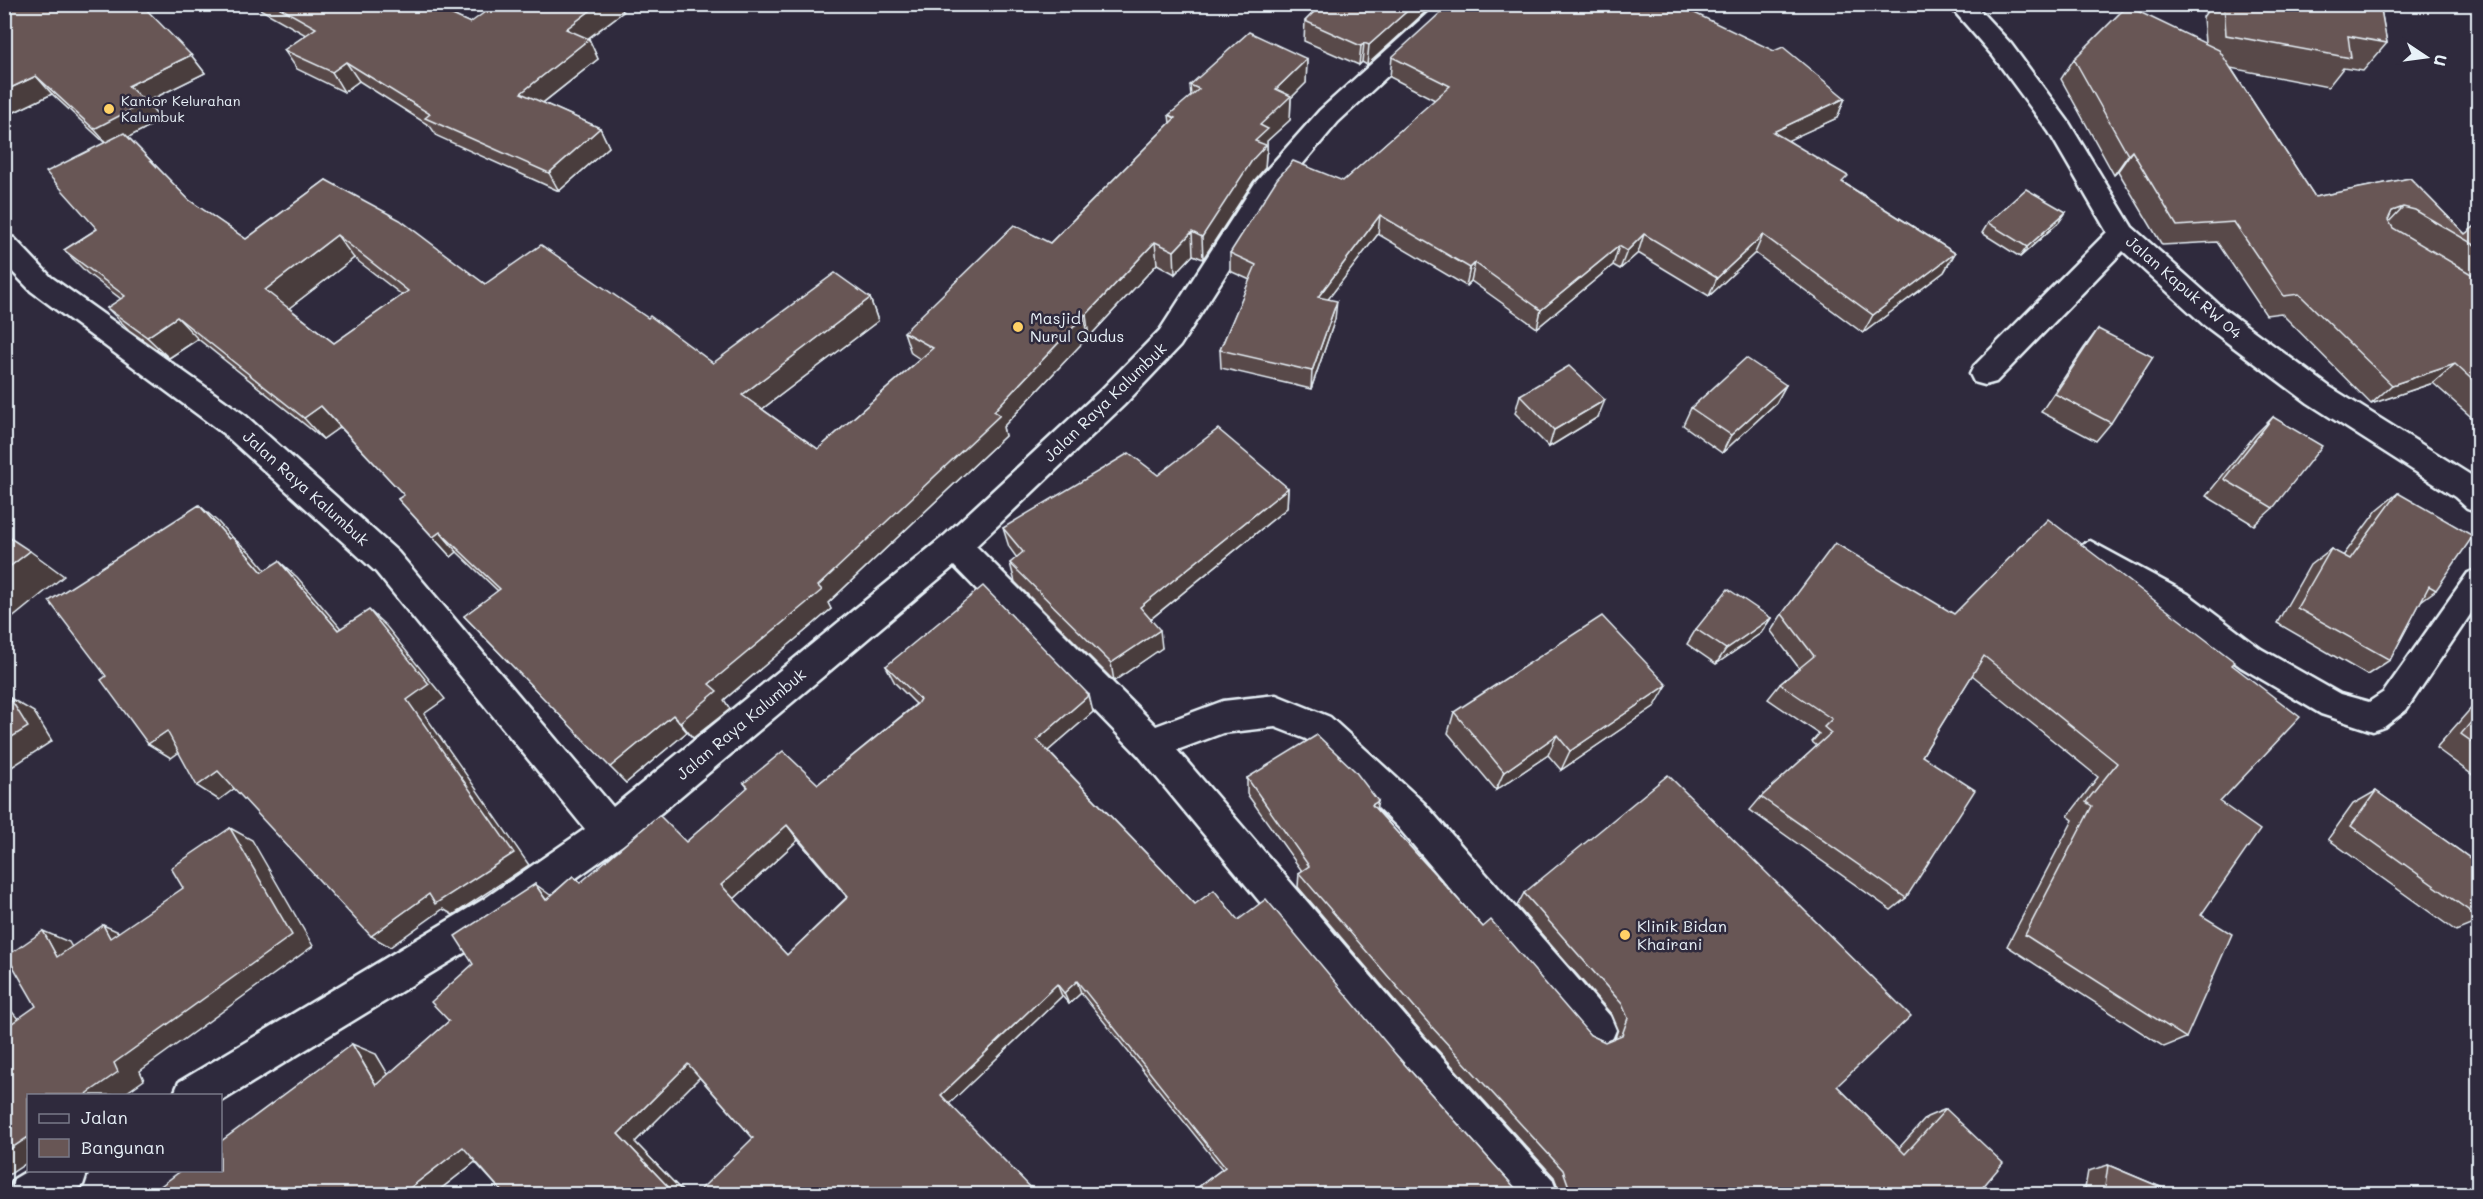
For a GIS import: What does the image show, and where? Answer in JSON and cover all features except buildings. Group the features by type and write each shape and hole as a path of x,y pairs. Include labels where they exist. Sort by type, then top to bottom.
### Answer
{"street":[{"name":"Jalan Raya Kalumbuk","path":"4,245 41,284 235,425 387,562 611,832 955,546 1113,397 1170,338 1265,190 1329,116 1454,4"},
{"name":"Jalan Kapuk RW 04","path":"1960,4 2002,50 2059,127 2122,234 2214,317 2319,395 2474,489"},
{"path":"1985,374 2122,234"},
{"path":"955,546 1150,744 1409,1051 1537,1194"},
{"path":"1150,744 1223,717 1276,711 1318,728 1411,815 1596,1030"},
{"path":"195,1094 497,912 611,832"},
{"path":"28,1194 65,1172"}],"lane":[{"path":"2090,553 2178,603 2251,658 2332,705 2373,717 2395,701 2478,581"}],"place":[{"name":"Kantor Kelurahan Kalumbuk","path":"109,109"},
{"name":"Masjid Nurul Qudus","path":"1018,327"},
{"name":"Klinik Bidan Khairani","path":"1625,935"}]}
